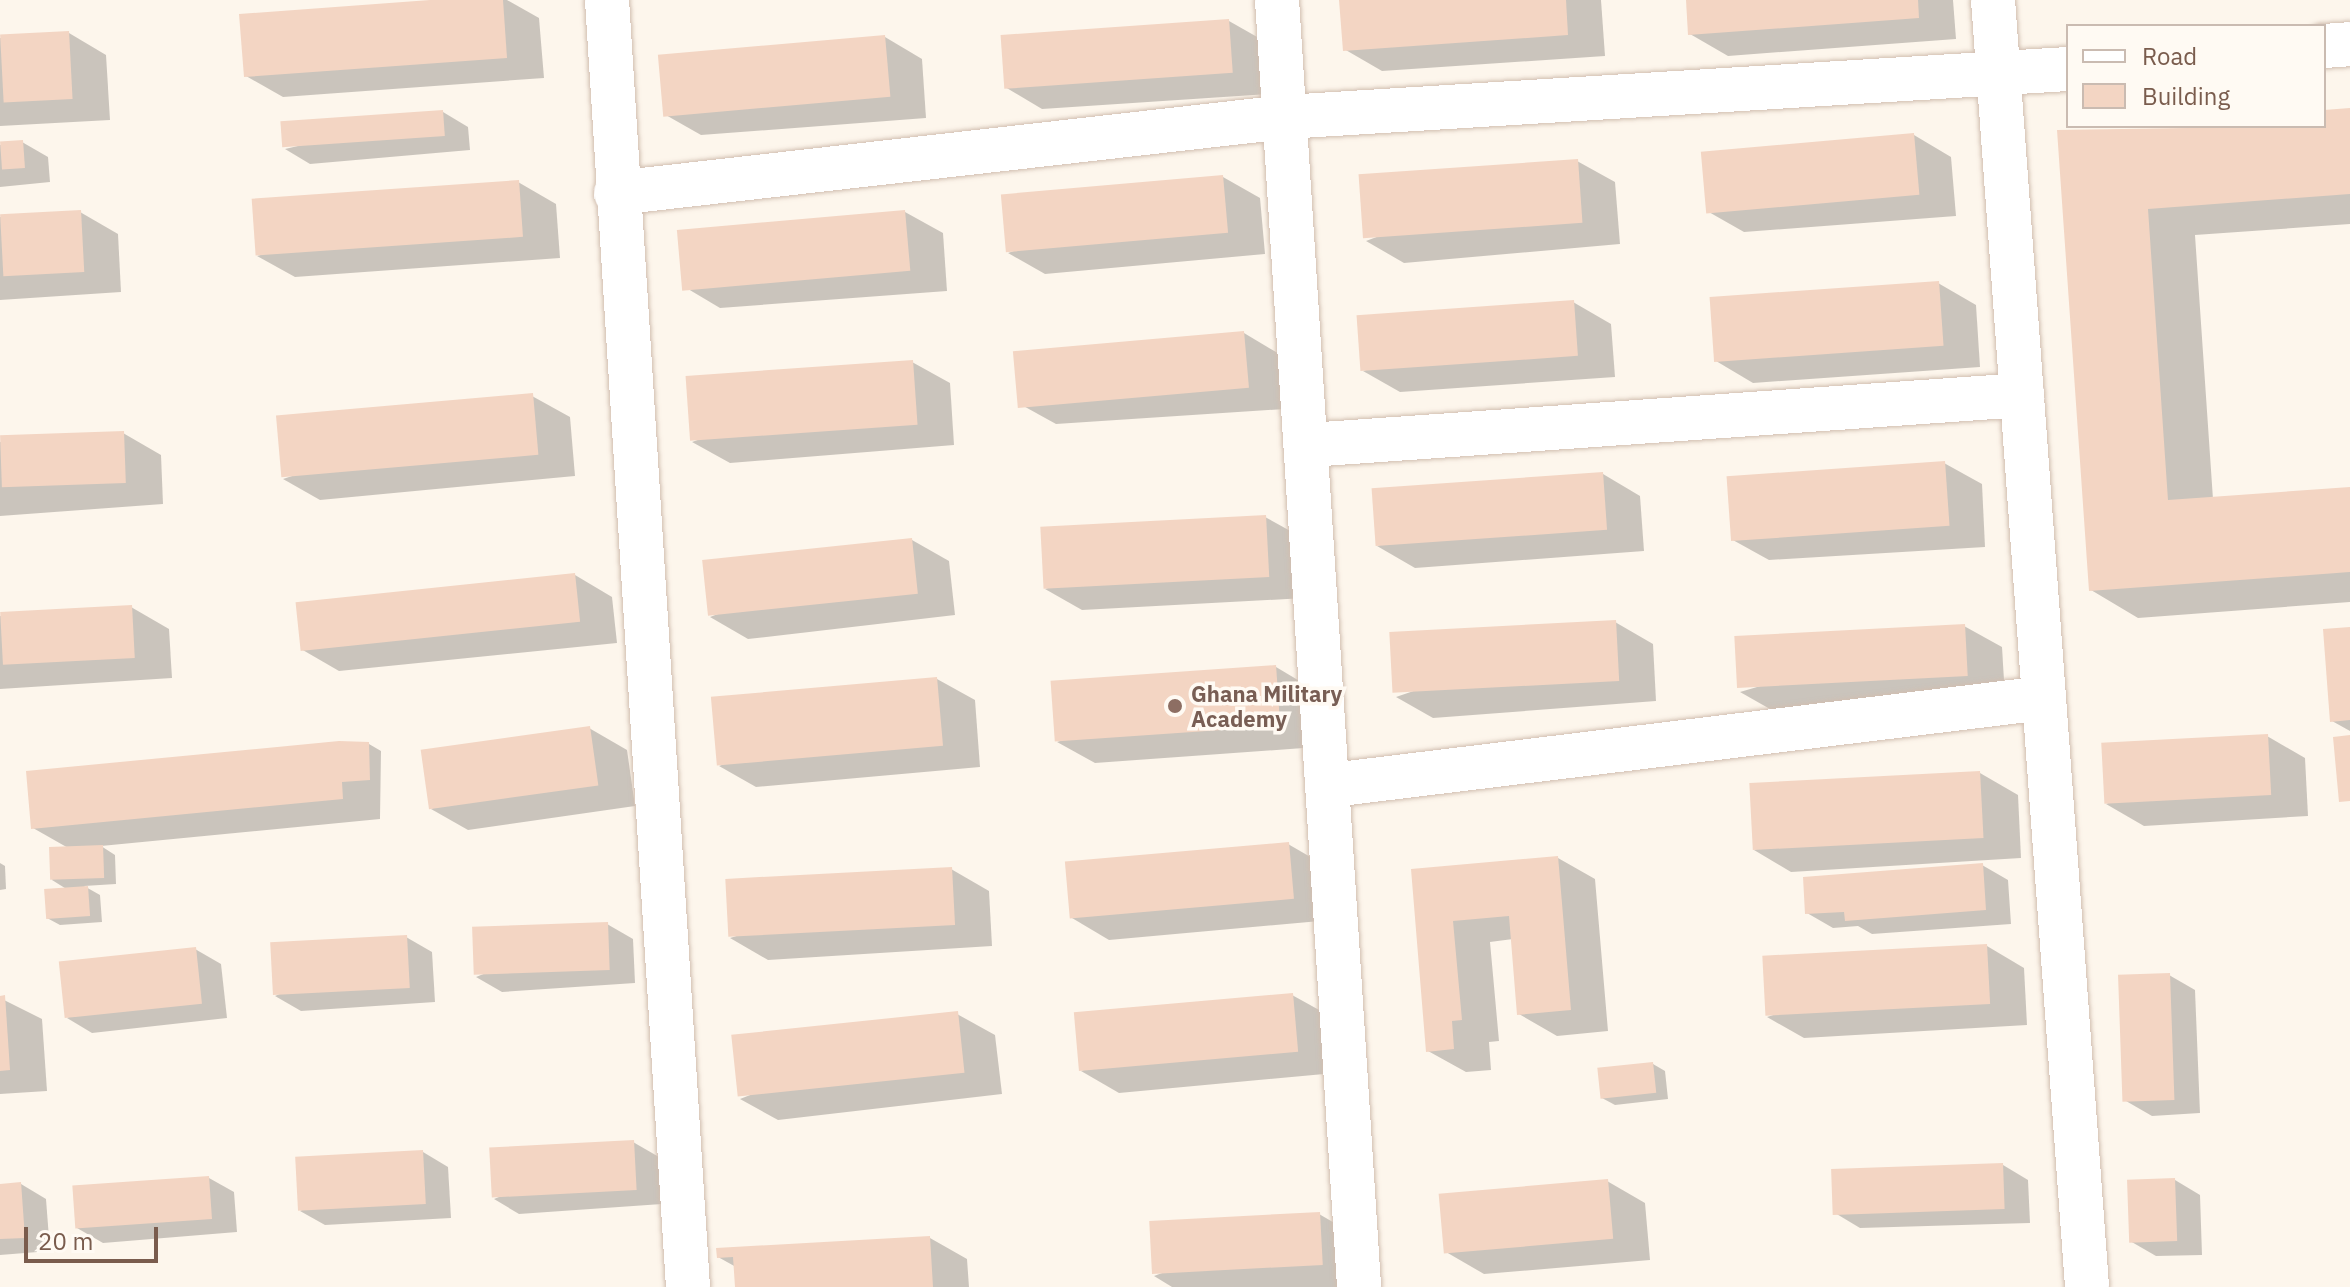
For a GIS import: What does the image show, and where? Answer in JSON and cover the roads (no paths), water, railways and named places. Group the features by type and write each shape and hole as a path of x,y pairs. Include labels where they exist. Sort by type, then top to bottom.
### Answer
{"street":[{"path":"607,0 616,193 688,1287"},
{"path":"1277,0 1332,785 1359,1287"},
{"path":"1993,0 2087,1287"},
{"path":"2326,46 2350,44"},
{"path":"616,193 1285,117 2066,69"},
{"path":"1309,445 2022,395"},
{"path":"1332,785 2044,698"}],"place":[{"name":"Ghana Military Academy","path":"1175,706"}]}
